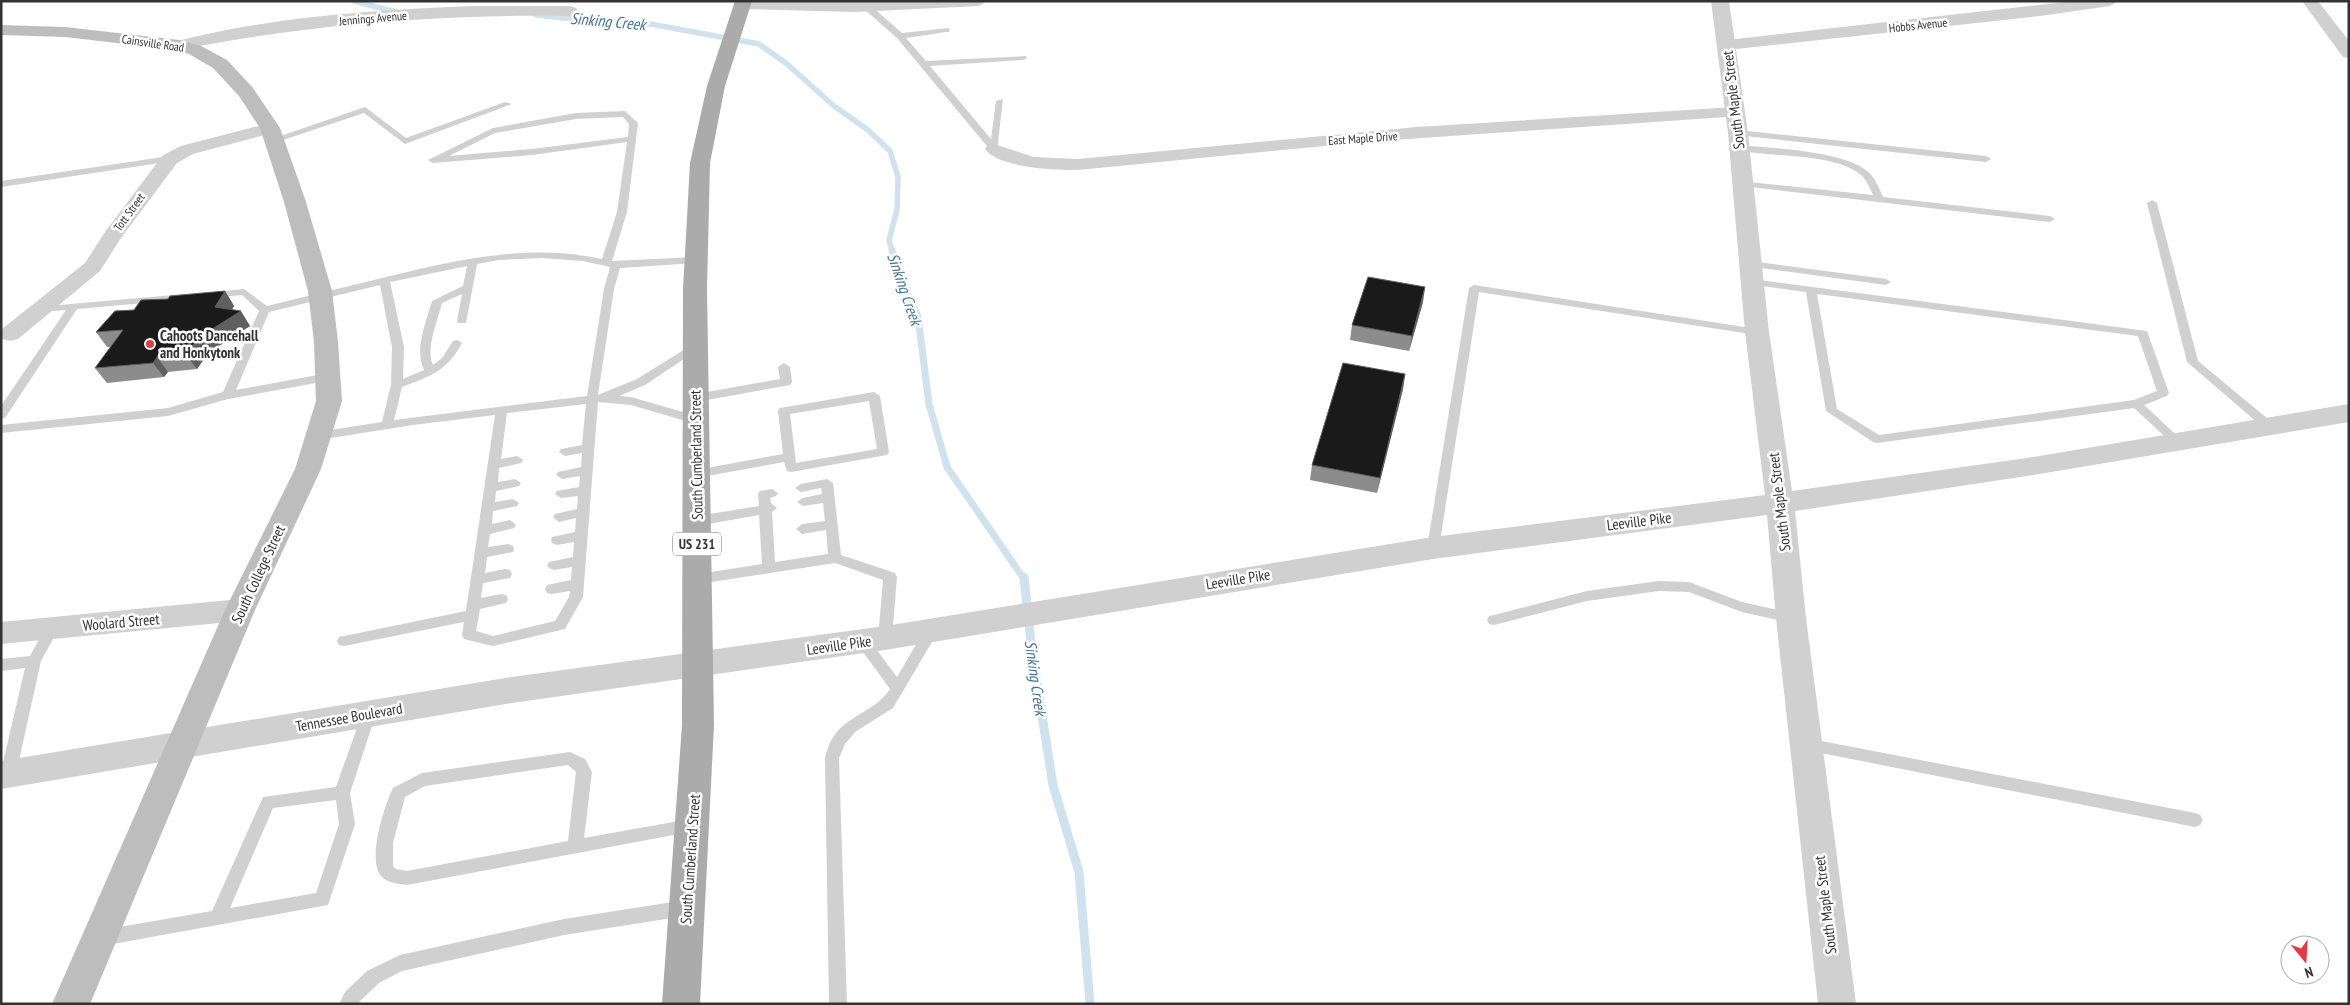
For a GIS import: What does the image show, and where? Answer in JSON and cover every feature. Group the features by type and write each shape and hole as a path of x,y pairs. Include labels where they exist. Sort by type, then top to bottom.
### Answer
{"main road":[{"name":"South Cumberland Street","path":"681,1004 698,726 695,347 700,163 716,86 742,7"},
{"name":"Cainsville Road","path":"1,30 65,32 178,45 195,50 220,64 246,92 272,134"},
{"name":"South College Street","path":"71,1004 240,610 308,469 329,401 321,298 295,202 272,134"}],"street":[{"path":"742,7 867,7 980,1"},
{"name":"South Maple Street","path":"1720,1 1727,45 1750,273 1780,503 1791,618 1837,1004"},
{"name":"Hobbs Avenue","path":"1727,45 2040,12 2110,1"},
{"path":"2310,1 2349,53"},
{"name":"Jennings Avenue","path":"178,45 240,31 336,21 502,9 570,10"},
{"name":"East Maple Drive","path":"994,149 1007,156 1038,164 1082,164 1312,141 1614,117 1737,131"},
{"name":"Tott Street","path":"10,334 93,267 122,222 170,159 188,150 272,134"},
{"name":"Leeville Pike","path":"698,664 874,640 1433,548 1780,503 2027,467 2349,413"},
{"name":"Woolard Street","path":"1,633 240,610"},
{"name":"Tennessee Boulevard","path":"4,775 512,690 698,664"}],"lane":[{"path":"867,7 900,36 994,149"},
{"path":"900,36 946,30"},
{"path":"923,64 1023,58"},
{"path":"994,149 1000,101"},
{"path":"272,134 365,110 406,141 508,104"},
{"path":"502,409 469,636 493,641 560,625 576,597 589,448 597,399 611,264 632,140 634,123 625,114 576,116 493,131 433,160 532,152 632,140"},
{"path":"1737,131 1986,158"},
{"path":"1737,131 1804,154 1847,165 1863,172 1880,199"},
{"path":"1,184 78,170 170,159"},
{"path":"1742,183 2050,219"},
{"path":"2152,203 2193,362 2270,427"},
{"path":"266,310 473,260 542,255 584,258 611,264 696,260"},
{"path":"462,321 473,260"},
{"path":"1750,273 1886,282"},
{"path":"1750,273 1811,290 2143,333 2162,393 2136,404 1877,439 1832,410 1811,290"},
{"path":"384,281 385,292 395,326 397,385 387,425"},
{"path":"431,372 425,360 426,345 437,302 469,287"},
{"path":"1433,548 1474,288 1757,332"},
{"path":"40,309 244,292 266,310"},
{"path":"1,415 74,306"},
{"path":"228,395 266,310"},
{"path":"397,385 431,372 450,359 457,343"},
{"path":"597,399 641,382 695,347"},
{"path":"318,436 502,409 597,399 696,409 786,382 784,366"},
{"path":"1,429 168,412 228,395 328,377"},
{"path":"874,396 883,452 791,468 790,457 784,411 874,396"},
{"path":"2136,404 2178,442"},
{"path":"565,452 589,448"},
{"path":"696,474 790,457"},
{"path":"494,464 518,460"},
{"path":"562,475 587,470"},
{"path":"491,487 515,483"},
{"path":"801,488 828,483 835,558"},
{"path":"561,494 586,490"},
{"path":"769,568 768,508 764,494 772,493"},
{"path":"803,502 828,498"},
{"path":"488,508 513,503"},
{"path":"697,521 768,508"},
{"path":"559,517 584,512"},
{"path":"802,529 832,524"},
{"path":"485,530 510,525"},
{"path":"557,540 582,536"},
{"path":"481,553 508,549"},
{"path":"698,579 835,558 890,577 874,640 898,689"},
{"path":"554,565 580,560"},
{"path":"478,579 505,574"},
{"path":"552,589 577,584"},
{"path":"1494,620 1613,592 1655,586 1682,586 1704,590 1734,605 1791,618"},
{"path":"344,641 473,610 501,599"},
{"path":"4,775 34,661 52,628"},
{"path":"838,1004 832,758 839,740 850,728 888,704 932,630"},
{"path":"1,665 34,661"},
{"path":"100,938 322,900 347,824 342,792 369,714"},
{"path":"1806,744 2195,820"},
{"path":"575,847 584,772 580,764 570,758 422,780 408,786 398,793 382,857 386,870 394,876 407,878 575,847 692,825"},
{"path":"218,918 268,802 342,792"},
{"path":"348,1004 351,998 373,977 400,963 564,927 687,908"}],"building":[{"path":"1368,277 1425,287 1412,336 1352,325"},
{"path":"225,291 215,307 241,311 198,338 186,355 157,357 153,363 95,368 123,330 96,332 115,311 134,310 141,300 168,299 170,296"},
{"path":"1343,363 1405,374 1380,478 1312,465"}],"waterway":[{"name":"Sinking Creek","path":"354,1 396,12"},
{"name":"Sinking Creek","path":"536,15 593,21 645,23 759,44 787,64 834,106 868,130 890,151 898,177 897,210 889,240 892,251"},
{"name":"Sinking Creek","path":"892,250 899,275 918,317 929,404 947,467 1024,579"},
{"name":"Sinking Creek","path":"1024,577 1032,652 1053,785 1079,872 1090,1004"}],"place":[{"name":"Cahoots Dancehall and Honkytonk","path":"150,344"}]}
